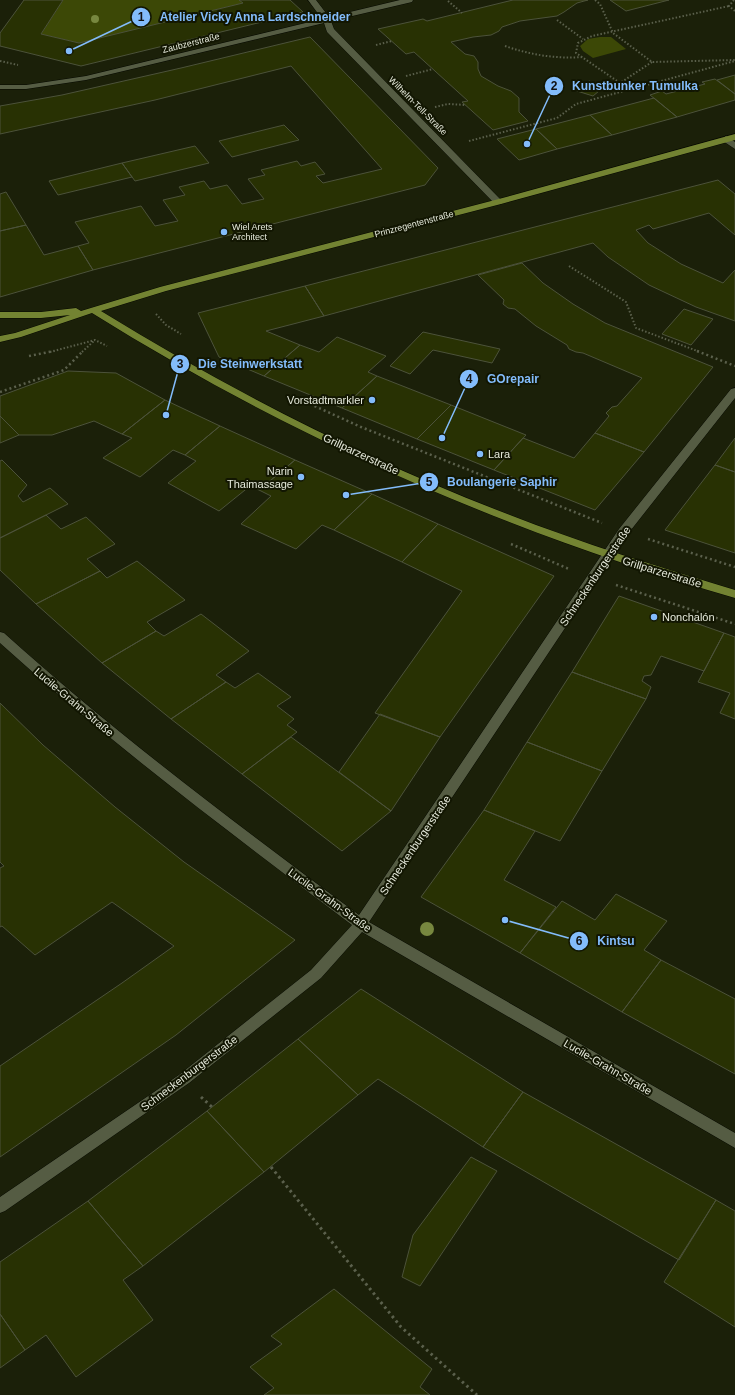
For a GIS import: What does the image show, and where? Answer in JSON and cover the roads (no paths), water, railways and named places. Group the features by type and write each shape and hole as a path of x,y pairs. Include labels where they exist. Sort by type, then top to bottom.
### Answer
{"main road":[{"name":"Prinzregentenstraße","path":"0,339 36,330 93,310 163,289 498,202 731,138"},
{"name":"Prinzregentenstraße","path":"0,315 41,315 93,310"},
{"name":"Grillparzerstraße","path":"93,310 213,381 341,446 506,518 608,555 735,594"}],"street":[{"name":"Wilhelm-Tell-Straße","path":"312,0 323,11 328,20 330,30 498,202"},
{"name":"Zaubzerstraße","path":"0,87 26,87 86,78 408,0"},
{"path":"731,138 735,146"},
{"name":"Schneckenburgerstraße","path":"0,1206 184,1079 316,974 361,924 623,532 735,392"},
{"name":"Lucile-Grahn-Straße","path":"0,636 39,672 180,788 361,924 735,1141"}],"place":[{"name":"Atelier Vicky Anna Lardschneider","path":"69,51"},
{"name":"Kunstbunker Tumulka","path":"527,144"},
{"name":"Wiel Arets Architect","path":"224,232"},
{"name":"Vorstadtmarkler","path":"372,400"},
{"name":"Die Steinwerkstatt","path":"166,415"},
{"name":"GOrepair","path":"442,438"},
{"name":"Lara","path":"480,454"},
{"name":"Narin Thaimassage","path":"301,477"},
{"name":"Boulangerie Saphir","path":"346,495"},
{"name":"Nonchalón","path":"654,617"},
{"name":"Kintsu","path":"505,920"}]}
